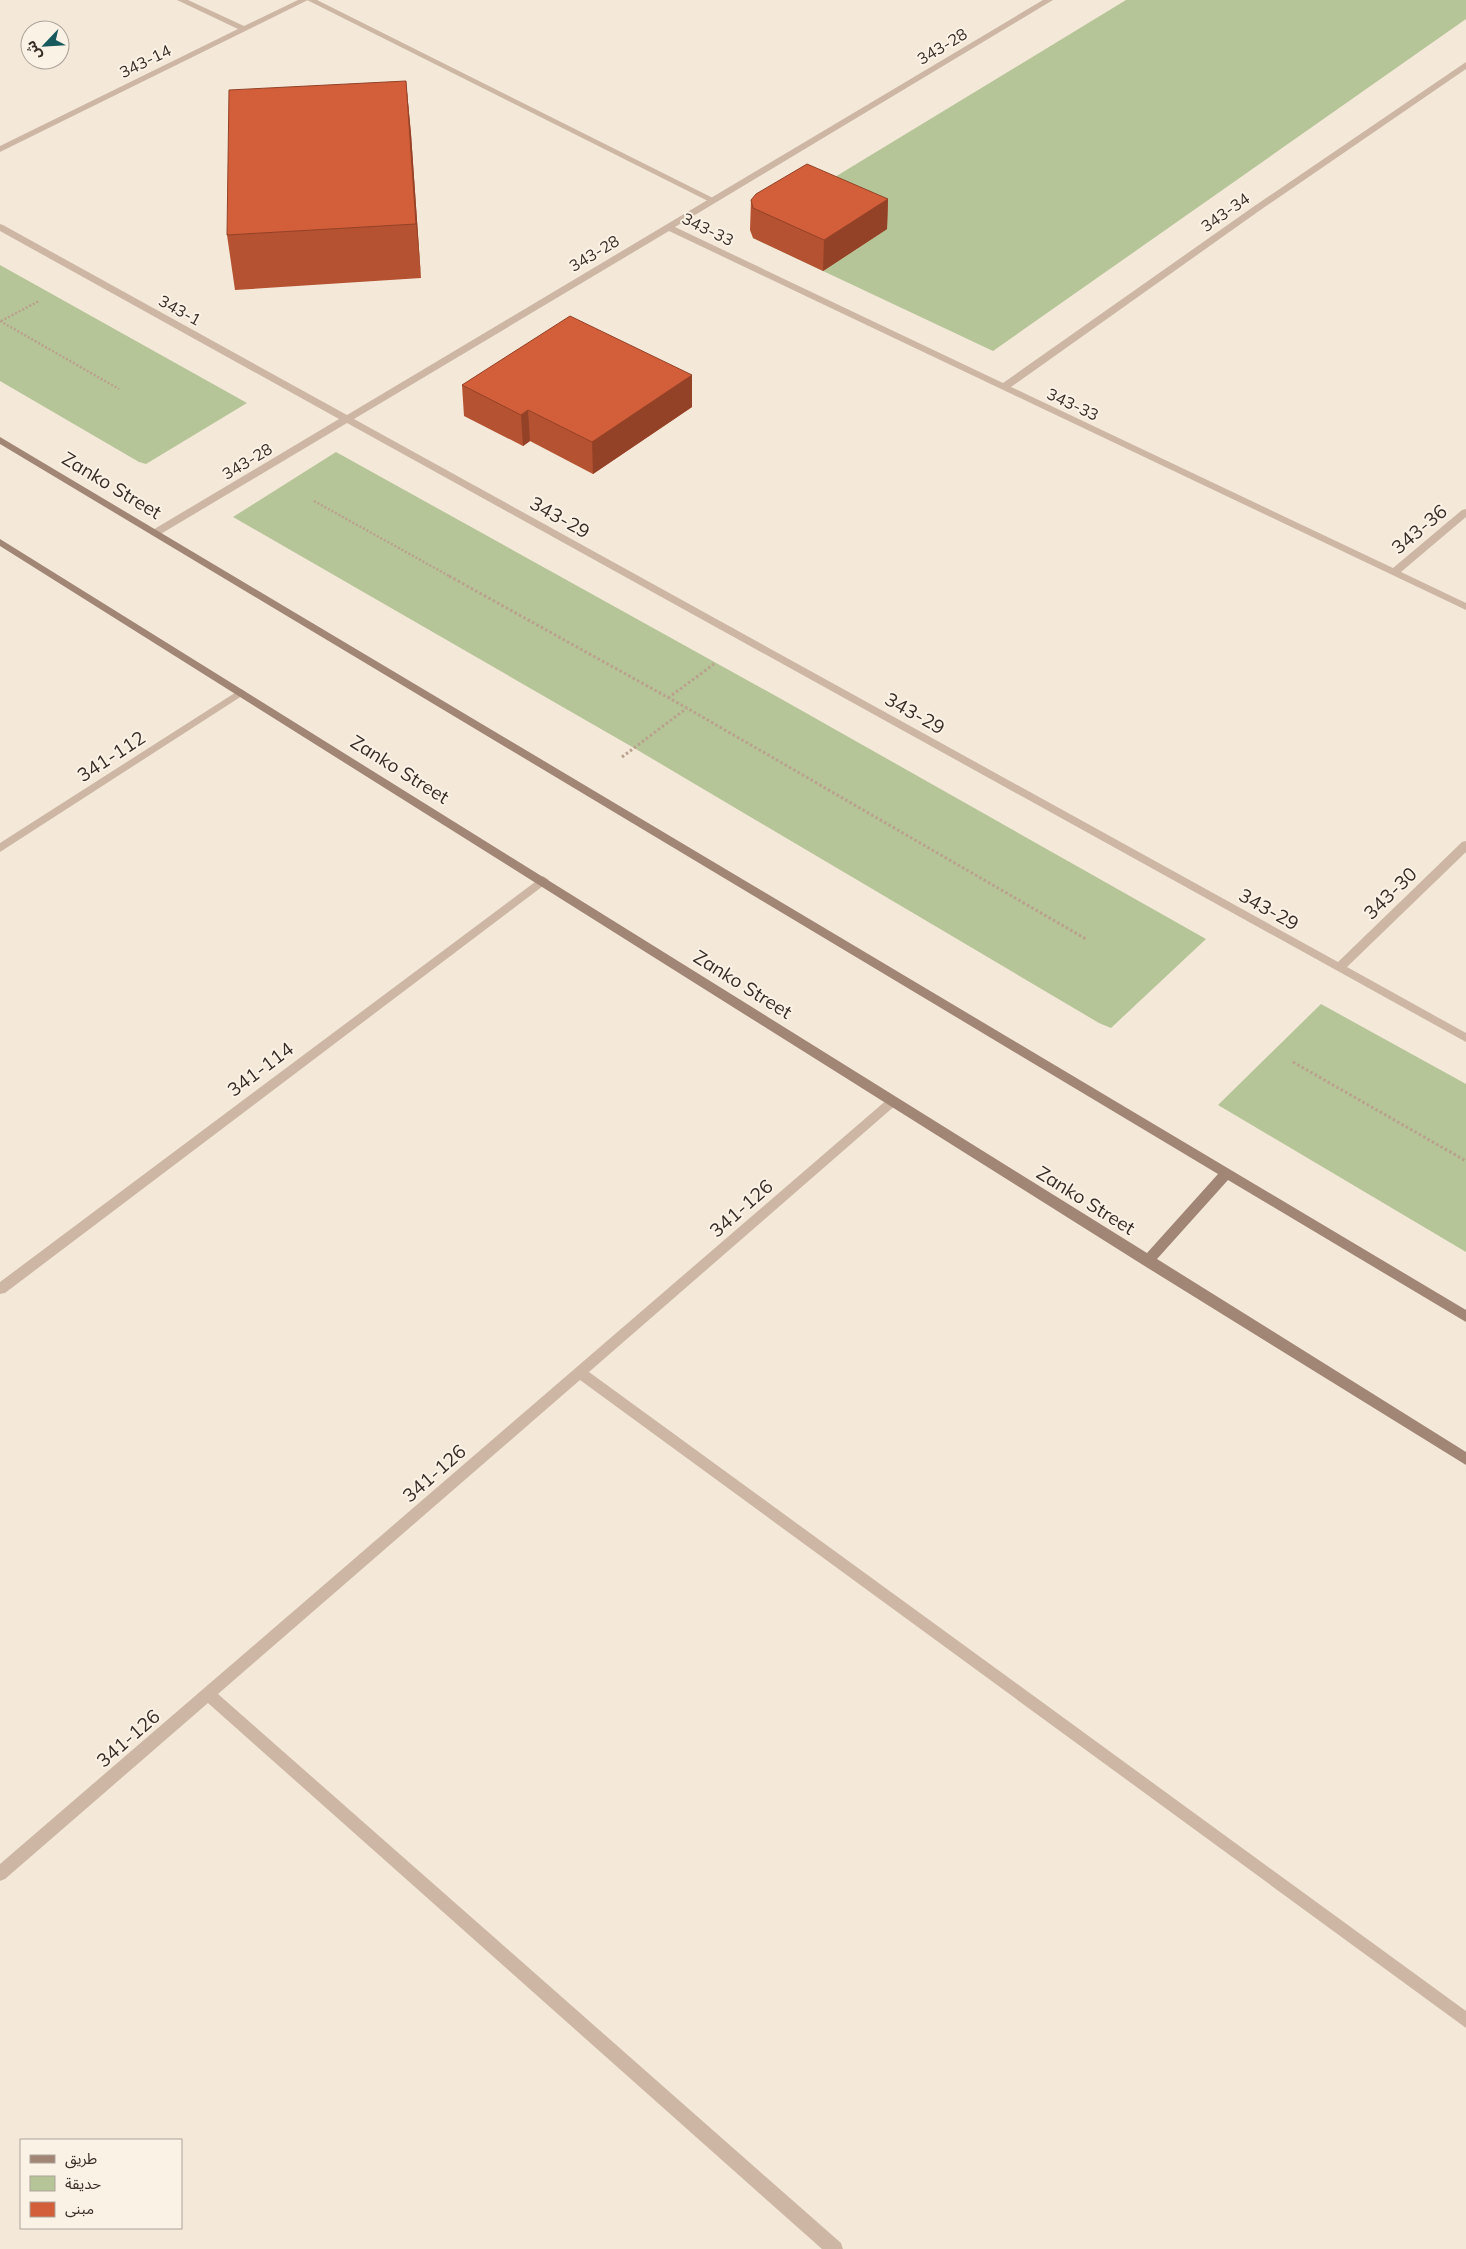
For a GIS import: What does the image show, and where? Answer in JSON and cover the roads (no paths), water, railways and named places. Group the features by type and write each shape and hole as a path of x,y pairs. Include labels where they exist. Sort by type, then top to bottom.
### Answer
{"main road":[{"name":"Zanko Street","path":"0,440 1466,1317"},
{"name":"Zanko Street","path":"0,542 543,880 1466,1460"},
{"path":"1148,1261 1226,1173"}],"street":[{"path":"181,0 244,29"},
{"name":"343-14","path":"0,149 304,0"},
{"path":"311,0 713,200"},
{"name":"343-28","path":"155,533 1049,0"},
{"name":"343-34","path":"1004,387 1256,209 1466,65"},
{"name":"343-1","path":"0,227 346,419"},
{"name":"343-33","path":"668,227 1466,608"},
{"name":"343-29","path":"346,419 1466,1038"},
{"name":"343-36","path":"1394,573 1466,512"},
{"name":"341-112","path":"0,848 241,692"},
{"name":"343-30","path":"1339,968 1466,845"},
{"name":"341-114","path":"0,1289 543,880"},
{"name":"341-126","path":"0,1874 893,1101"},
{"path":"579,1372 1466,2020"},
{"path":"208,1694 835,2249"}]}
